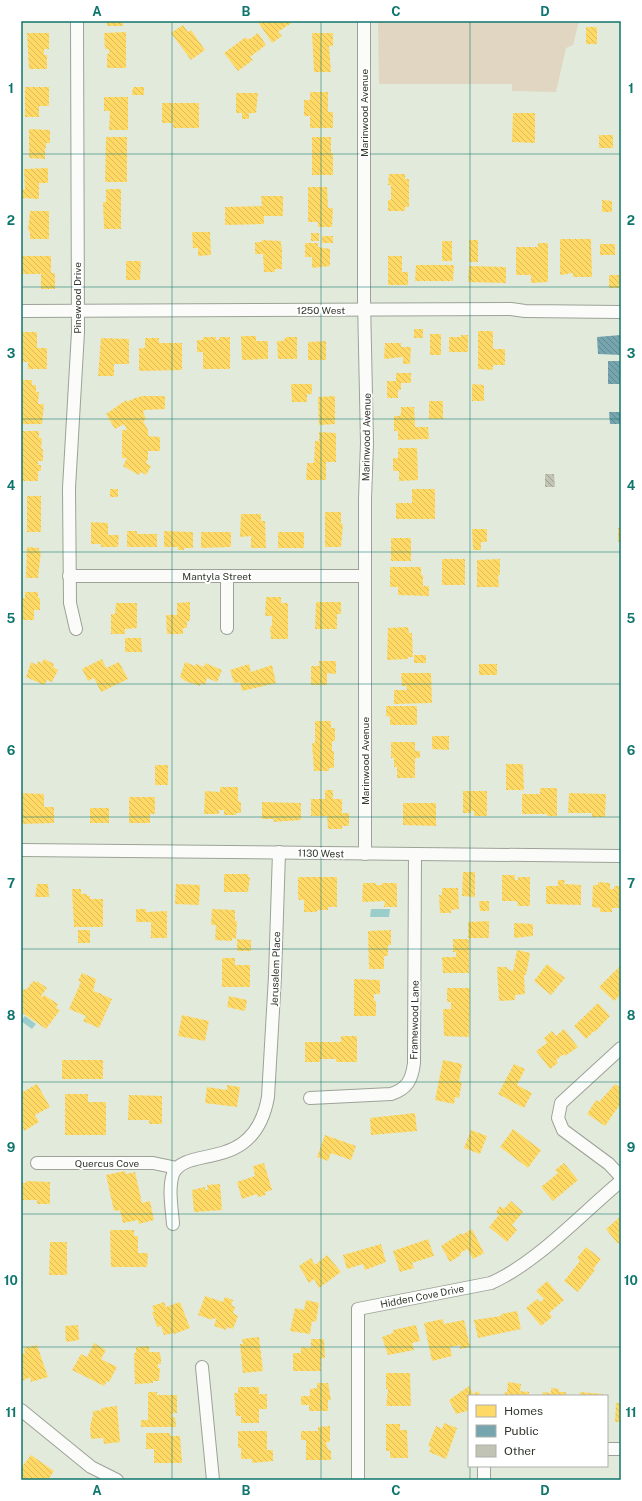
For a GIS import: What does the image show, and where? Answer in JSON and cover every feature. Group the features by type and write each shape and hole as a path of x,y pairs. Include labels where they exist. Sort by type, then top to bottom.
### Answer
{"street":[{"name":"Pinewood Drive","path":"76,630 70,608 70,488 78,311 77,21"},
{"name":"Marinwood Avenue","path":"364,21 367,443 365,576 365,854"},
{"name":"1250 West","path":"21,311 365,310 621,312"},
{"name":"Mantyla Street","path":"70,576 365,576"},
{"path":"227,576 227,628"},
{"name":"1130 West","path":"21,850 621,856"},
{"name":"Jerusalem Place","path":"177,1168 194,1160 231,1150 246,1142 257,1129 265,1113 269,1085 275,976 279,852"},
{"name":"Framewood Lane","path":"310,1098 391,1094 398,1092 409,1084 414,1063 415,854"},
{"path":"621,1048 564,1098 558,1112 560,1125 563,1130 609,1164 621,1177"},
{"name":"Quercus Cove","path":"37,1163 153,1163 177,1168"},
{"path":"173,1224 171,1185 177,1168"},
{"name":"Hidden Cove Drive","path":"358,1480 358,1309 491,1283 506,1276 546,1245 621,1181"},
{"path":"202,1367 213,1480"},
{"path":"21,1410 91,1467 116,1480"},
{"path":"608,1449 621,1448"},
{"path":"484,1467 484,1480"}],"shaded area":[{"path":"378,21 579,21 573,45 566,48 556,92 512,91 512,84 379,84"}],"water":[{"path":"371,909 390,909 389,917 370,917"},
{"path":"25,1016 36,1024 32,1029 21,1021"}],"building: Homes":[{"path":"107,21 123,21 123,26 107,26"},
{"path":"294,21 278,32 282,36 272,43 258,22"},
{"path":"183,25 188,32 191,30 205,50 191,60 171,33"},
{"path":"586,27 597,27 597,44 586,44"},
{"path":"126,32 126,68 107,68 107,54 109,54 109,49 105,49 104,33"},
{"path":"27,33 49,33 49,49 44,49 44,55 47,55 47,69 29,69"},
{"path":"258,33 266,45 250,57 253,60 238,71 224,53 246,37 248,40"},
{"path":"312,33 333,33 333,46 329,46 331,72 314,72"},
{"path":"25,87 49,87 49,106 39,106 39,117 25,117"},
{"path":"133,87 144,87 144,95 132,95"},
{"path":"310,92 328,92 328,112 333,112 333,128 310,128 310,116 304,116 304,100 310,100"},
{"path":"236,93 258,93 256,113 249,113 249,119 242,119 242,113 236,113"},
{"path":"104,97 128,97 128,130 109,130 110,111 104,111"},
{"path":"162,103 199,103 199,128 173,128 173,123 162,123"},
{"path":"513,113 535,113 535,143 512,142"},
{"path":"29,129 50,130 50,143 46,143 45,159 29,158"},
{"path":"599,135 613,135 613,148 599,148"},
{"path":"106,137 127,137 127,182 105,182"},
{"path":"312,137 331,137 333,175 312,175"},
{"path":"48,168 48,183 39,183 39,199 21,198 21,189 25,189 24,169"},
{"path":"389,174 405,174 405,179 409,179 409,207 405,207 405,211 388,211 388,200 391,200 391,185 388,185"},
{"path":"308,187 327,187 328,208 333,208 332,227 318,227 318,222 308,222"},
{"path":"106,189 121,189 121,229 104,229 103,202 106,202"},
{"path":"261,196 283,196 283,216 264,216 264,224 225,225 225,207 262,206"},
{"path":"602,200 612,201 612,212 602,212"},
{"path":"30,211 49,211 49,239 30,239 30,231 28,231"},
{"path":"192,232 210,232 211,255 198,256 198,248 193,248"},
{"path":"311,233 319,233 319,241 311,241"},
{"path":"322,236 333,236 333,243 322,243"},
{"path":"560,239 591,239 592,277 573,277 573,273 560,275"},
{"path":"262,240 281,241 282,269 275,269 275,272 264,272 263,254 255,254 255,242 262,242"},
{"path":"469,240 478,240 478,262 469,262"},
{"path":"442,241 452,241 452,261 442,261"},
{"path":"305,243 318,243 318,247 330,249 330,266 312,268 312,257 305,257"},
{"path":"538,243 548,243 548,282 531,283 531,275 516,275 516,247 538,247"},
{"path":"600,244 615,244 615,255 600,255"},
{"path":"21,256 51,256 51,273 55,273 55,289 41,289 41,274 21,274"},
{"path":"388,256 402,256 402,272 408,272 408,285 388,285"},
{"path":"126,261 141,261 140,280 126,280"},
{"path":"416,265 454,265 453,281 415,281"},
{"path":"469,266 506,267 506,283 468,282"},
{"path":"609,275 619,275 619,288 609,288"},
{"path":"414,329 423,329 423,338 414,338"},
{"path":"478,331 493,331 493,349 505,349 505,365 493,365 493,370 478,369"},
{"path":"21,332 37,332 37,348 47,348 47,369 28,369 28,362 21,362"},
{"path":"430,334 441,334 441,355 430,355"},
{"path":"461,335 468,335 468,352 449,352 449,337 461,337"},
{"path":"241,336 256,336 256,341 268,341 268,359 242,360"},
{"path":"203,337 216,337 216,340 219,340 219,337 230,337 230,369 203,369 203,352 197,352 197,340 203,340"},
{"path":"286,337 297,337 297,359 278,359 277,341 283,341"},
{"path":"101,338 129,339 129,364 114,364 114,376 98,376"},
{"path":"145,338 159,338 159,343 182,343 182,370 139,371 139,348 145,348"},
{"path":"326,341 326,360 308,360 308,342"},
{"path":"385,343 401,343 401,347 411,347 410,364 403,364 403,357 384,359"},
{"path":"396,373 411,373 411,383 401,383 401,390 398,390 398,398 387,398 387,381 396,381"},
{"path":"21,380 32,380 32,385 36,385 36,392 39,392 38,404 44,404 42,424 21,424"},
{"path":"291,384 312,384 312,394 307,394 307,402 292,402"},
{"path":"472,384 484,385 484,401 472,401"},
{"path":"141,396 165,396 165,409 145,410 143,412 146,419 143,421 148,430 148,436 160,437 160,451 148,451 148,459 146,463 151,466 146,475 141,472 139,475 123,466 127,458 122,458 122,430 127,430 124,424 115,429 106,414 126,400 127,402"},
{"path":"335,396 335,424 319,425 318,397"},
{"path":"429,401 443,401 443,419 429,419"},
{"path":"401,407 414,407 415,427 428,427 429,439 398,440 398,431 394,431 394,416 399,416 401,414"},
{"path":"21,431 39,431 39,438 42,438 41,449 43,449 43,461 38,461 38,465 41,465 41,471 38,471 38,481 21,481"},
{"path":"319,432 336,433 336,462 326,462 326,480 306,480 307,463 314,463 315,441 319,441"},
{"path":"398,448 417,448 418,480 399,481 399,471 393,471 393,458 398,458"},
{"path":"110,489 118,489 118,497 110,497"},
{"path":"412,489 435,489 435,519 396,519 396,503 412,503"},
{"path":"27,496 41,496 41,532 27,532"},
{"path":"325,512 341,512 341,524 343,524 341,547 325,547"},
{"path":"241,514 261,514 261,521 265,521 266,548 251,548 251,536 240,537"},
{"path":"91,522 108,523 108,535 119,535 118,547 101,547 101,544 91,544"},
{"path":"618,528 621,528 621,542 618,542"},
{"path":"472,529 487,529 487,542 481,542 481,550 473,550"},
{"path":"127,531 137,531 137,534 157,534 157,547 127,547"},
{"path":"164,531 193,532 193,548 178,550 178,547 164,547"},
{"path":"201,532 231,532 231,547 201,548"},
{"path":"278,532 304,532 304,548 278,548"},
{"path":"391,538 411,538 411,561 391,561"},
{"path":"27,547 39,548 39,551 41,551 38,578 26,578"},
{"path":"442,559 465,559 465,585 442,585"},
{"path":"500,559 500,575 498,575 499,587 477,587 477,560"},
{"path":"390,567 421,567 423,586 429,586 429,596 398,595 398,587 390,587"},
{"path":"25,592 38,592 38,598 40,598 40,610 34,610 34,620 21,620 21,598 25,598"},
{"path":"266,597 281,597 281,603 288,603 288,639 271,639 270,626 272,626 272,616 265,616"},
{"path":"190,602 190,621 187,621 187,628 183,628 183,634 167,634 166,615 177,615 177,603"},
{"path":"316,602 341,602 341,614 337,614 337,629 315,629"},
{"path":"116,603 137,603 137,628 125,629 125,634 111,634 111,614 115,614"},
{"path":"408,627 409,633 412,633 413,657 408,657 408,659 387,660 388,628"},
{"path":"125,638 141,638 142,652 125,652"},
{"path":"414,655 426,655 426,663 414,663"},
{"path":"44,659 54,664 53,667 58,670 52,682 47,680 44,685 26,677 31,662 37,665 38,661 42,663"},
{"path":"102,659 106,668 119,662 128,679 101,692 94,678 88,681 82,669"},
{"path":"319,661 336,661 336,674 327,673 327,685 311,685 311,666 319,666"},
{"path":"185,662 195,666 196,664 204,667 205,663 222,670 217,682 207,678 205,685 201,683 200,686 185,681 180,677"},
{"path":"249,664 251,672 272,665 276,683 242,691 240,682 234,683 230,670"},
{"path":"479,664 497,664 497,675 479,675"},
{"path":"401,673 431,673 432,703 394,704 394,690 407,690 406,686 402,686"},
{"path":"386,706 417,706 417,725 390,725 390,717 386,716"},
{"path":"315,721 331,721 331,728 335,728 335,741 332,741 332,751 334,751 334,768 329,768 329,771 314,771 312,743 315,743"},
{"path":"432,736 449,736 449,750 432,749"},
{"path":"391,742 415,742 415,751 420,751 420,758 415,758 415,778 397,778 397,767 394,767 394,758 391,758"},
{"path":"506,764 523,764 524,790 506,790"},
{"path":"155,765 168,765 168,785 155,785"},
{"path":"220,787 238,787 238,801 241,802 241,813 236,813 236,815 224,815 224,810 219,810 219,814 204,814 205,791 220,792"},
{"path":"540,788 557,788 557,816 547,816 547,814 522,814 522,794 540,794"},
{"path":"325,790 333,790 333,799 342,799 342,813 349,813 349,826 342,826 342,829 328,829 327,816 311,816 311,799 325,799"},
{"path":"463,791 487,791 487,816 474,816 474,811 471,811 471,813 463,813"},
{"path":"21,793 44,794 44,807 54,807 54,823 21,824"},
{"path":"569,793 606,794 605,817 592,817 592,813 568,813"},
{"path":"129,797 155,797 155,814 150,814 150,823 129,823"},
{"path":"262,802 301,803 301,820 273,822 274,819 262,819"},
{"path":"403,803 436,803 436,826 403,825"},
{"path":"90,808 109,808 109,823 90,823"},
{"path":"463,872 475,872 475,897 462,896"},
{"path":"224,874 248,874 248,877 250,877 248,892 224,892"},
{"path":"502,875 515,875 515,880 518,880 518,877 530,877 530,906 518,906 517,901 502,901"},
{"path":"298,877 337,877 337,907 328,907 328,910 317,910 317,912 304,912 304,900 299,900 298,896"},
{"path":"558,880 565,880 564,884 581,885 581,905 546,904 546,886 558,886"},
{"path":"598,882 610,883 610,889 614,889 614,886 621,886 621,908 612,908 612,912 600,912 600,908 592,907 593,885 598,885"},
{"path":"363,883 376,883 376,885 382,885 382,883 397,883 397,907 384,907 385,901 362,902"},
{"path":"37,884 48,884 49,897 35,897"},
{"path":"176,884 200,885 199,905 175,904"},
{"path":"442,888 458,888 459,909 451,910 451,913 440,913 439,895 442,895"},
{"path":"72,889 81,889 81,894 87,894 87,896 90,896 90,899 103,899 103,927 74,927"},
{"path":"479,901 489,901 489,911 480,911"},
{"path":"136,909 146,909 146,912 167,911 167,938 151,938 151,922 136,922"},
{"path":"212,909 235,910 235,921 237,921 236,939 232,938 232,941 215,940 216,925 211,925"},
{"path":"489,921 489,938 468,938 468,922"},
{"path":"514,923 533,924 533,936 514,938"},
{"path":"78,930 90,930 90,943 78,943"},
{"path":"391,930 391,945 388,945 388,956 384,956 384,969 369,969 368,931"},
{"path":"237,939 251,940 251,951 237,951"},
{"path":"453,939 469,939 469,973 443,973 442,957 456,957 456,952 453,952"},
{"path":"517,950 530,953 526,975 524,975 525,994 515,995 515,1000 499,1001 497,967 507,967 507,969 513,971"},
{"path":"222,958 235,958 235,965 250,965 250,987 222,987"},
{"path":"547,964 565,978 551,995 534,981"},
{"path":"621,965 621,994 614,1001 599,987"},
{"path":"82,973 96,979 93,991 102,994 102,997 103,995 112,999 99,1028 83,1021 86,1016 69,1009 81,982 78,981"},
{"path":"354,979 380,980 380,994 374,994 374,1001 376,1001 376,1016 354,1016"},
{"path":"33,981 36,983 37,981 47,988 41,996 42,998 44,995 58,1004 56,1008 60,1010 46,1029 21,1012 21,990 27,989"},
{"path":"447,988 470,988 469,1037 444,1036 443,1009 451,1009 451,1002 447,1002"},
{"path":"229,996 247,1000 245,1011 227,1007"},
{"path":"598,1003 610,1016 586,1039 574,1026"},
{"path":"182,1015 209,1021 205,1041 178,1036"},
{"path":"564,1029 578,1047 556,1060 558,1063 550,1069 536,1051 547,1043 544,1038 552,1031 556,1036"},
{"path":"341,1036 357,1036 357,1062 336,1062 336,1059 320,1059 320,1062 305,1062 305,1042 341,1042"},
{"path":"62,1060 103,1060 103,1079 62,1079"},
{"path":"443,1060 462,1064 459,1082 462,1082 459,1098 455,1097 454,1104 435,1100"},
{"path":"514,1064 525,1069 517,1085 532,1093 524,1108 498,1094"},
{"path":"37,1084 50,1107 35,1115 39,1122 24,1131 21,1125 21,1093"},
{"path":"615,1084 621,1088 621,1103 605,1126 587,1114 596,1100 599,1102"},
{"path":"227,1085 240,1087 237,1107 205,1103 207,1087 227,1090"},
{"path":"65,1094 88,1094 88,1102 106,1102 106,1135 65,1135"},
{"path":"129,1095 162,1096 162,1124 149,1124 149,1120 128,1120"},
{"path":"415,1113 417,1131 371,1135 370,1118"},
{"path":"513,1129 541,1150 528,1168 500,1147"},
{"path":"471,1130 487,1136 480,1154 464,1148"},
{"path":"325,1135 356,1146 351,1160 331,1153 328,1161 317,1157"},
{"path":"264,1163 272,1190 265,1192 266,1195 258,1197 257,1194 242,1199 237,1182 255,1176 253,1166"},
{"path":"564,1163 578,1180 553,1201 541,1187 558,1173 555,1170"},
{"path":"125,1171 126,1174 135,1172 142,1203 150,1201 154,1220 139,1224 138,1220 123,1223 120,1210 114,1211 106,1175"},
{"path":"26,1181 50,1182 50,1204 37,1204 37,1200 21,1200 21,1183 26,1183"},
{"path":"220,1184 222,1210 194,1212 192,1190 205,1187 205,1190 208,1190 207,1185"},
{"path":"511,1201 523,1212 512,1225 517,1230 507,1242 489,1227 499,1215 496,1212 500,1206 504,1209"},
{"path":"621,1216 621,1241 618,1244 606,1229"},
{"path":"472,1229 484,1253 473,1259 467,1249 450,1262 441,1246 461,1233 462,1235"},
{"path":"110,1230 134,1230 134,1236 138,1236 138,1253 148,1253 147,1267 111,1267"},
{"path":"428,1239 434,1256 412,1263 414,1268 400,1272 393,1251"},
{"path":"50,1242 67,1242 67,1275 49,1275"},
{"path":"381,1244 386,1262 365,1270 363,1264 347,1269 343,1255"},
{"path":"586,1247 601,1259 593,1269 595,1270 578,1292 564,1281 580,1261 577,1258"},
{"path":"327,1255 341,1272 319,1288 314,1279 309,1283 299,1266 311,1258 315,1265"},
{"path":"547,1281 564,1300 549,1313 552,1317 541,1326 526,1308 537,1299 540,1302 544,1299 536,1291"},
{"path":"205,1296 223,1302 225,1297 233,1300 231,1305 235,1307 233,1313 238,1316 233,1329 227,1327 226,1330 214,1326 216,1319 213,1318 212,1320 198,1315"},
{"path":"306,1300 319,1303 316,1322 312,1321 310,1334 290,1331 295,1308 304,1310"},
{"path":"164,1302 166,1307 180,1302 190,1328 174,1334 164,1335 161,1326 157,1327 152,1312 154,1312 152,1306"},
{"path":"517,1311 521,1329 478,1338 474,1320 501,1316 501,1314"},
{"path":"443,1319 444,1324 464,1320 470,1347 460,1349 460,1345 450,1347 452,1356 432,1361 424,1323"},
{"path":"78,1325 79,1340 66,1342 65,1326"},
{"path":"416,1325 420,1341 412,1343 414,1350 388,1355 382,1337 393,1333 393,1330"},
{"path":"259,1337 263,1371 243,1373 240,1344 243,1344 242,1339"},
{"path":"311,1339 324,1339 325,1358 321,1358 321,1371 293,1371 293,1353 301,1353 301,1347 311,1348"},
{"path":"94,1343 106,1350 101,1359 117,1367 109,1382 107,1381 104,1386 72,1370 81,1354 87,1357"},
{"path":"37,1345 48,1377 31,1382 30,1377 21,1382 21,1354 25,1353 24,1348"},
{"path":"149,1346 149,1352 159,1352 161,1357 161,1364 158,1364 158,1368 160,1368 159,1381 153,1381 153,1383 135,1384 134,1353 136,1353 136,1347"},
{"path":"386,1373 410,1373 411,1406 386,1406 388,1389 386,1389"},
{"path":"508,1382 521,1384 520,1391 529,1392 529,1395 504,1395 505,1392 507,1392"},
{"path":"317,1383 328,1383 331,1400 328,1400 328,1411 309,1411 309,1405 301,1405 301,1396 310,1396 310,1389 317,1388"},
{"path":"469,1386 473,1394 478,1391 480,1395 468,1395 468,1412 467,1411 456,1414 449,1400"},
{"path":"238,1387 259,1387 259,1394 267,1394 267,1409 259,1409 259,1423 241,1423 241,1416 236,1416 234,1393 238,1393"},
{"path":"551,1388 559,1389 559,1392 566,1392 566,1395 542,1395 543,1392 551,1393"},
{"path":"148,1392 157,1392 157,1395 177,1395 177,1413 172,1413 172,1417 175,1417 176,1427 141,1427 141,1420 148,1420"},
{"path":"580,1392 603,1394 603,1395 580,1395"},
{"path":"616,1403 621,1403 621,1422 615,1422"},
{"path":"117,1406 120,1442 104,1444 103,1438 91,1439 90,1428 93,1411 102,1410 101,1408"},
{"path":"444,1423 457,1428 446,1459 429,1452 431,1447 428,1446 436,1426 442,1429"},
{"path":"386,1424 400,1424 400,1430 407,1430 408,1458 390,1458 390,1451 386,1451"},
{"path":"330,1426 330,1442 326,1442 328,1450 331,1450 331,1460 306,1460 306,1440 301,1440 301,1431 318,1431 318,1427"},
{"path":"238,1431 267,1431 267,1450 273,1450 273,1461 252,1463 252,1459 241,1459 241,1448 238,1448"},
{"path":"146,1433 170,1433 170,1436 180,1436 182,1463 154,1463 154,1449 146,1449"},
{"path":"31,1455 54,1471 48,1480 21,1480 21,1468"}],"building: Public":[{"path":"621,335 621,355 598,354 597,337"},
{"path":"608,361 621,361 621,384 608,384"},
{"path":"609,412 621,412 621,424 610,424"}],"building: Other":[{"path":"545,474 554,474 555,487 545,487"}]}
